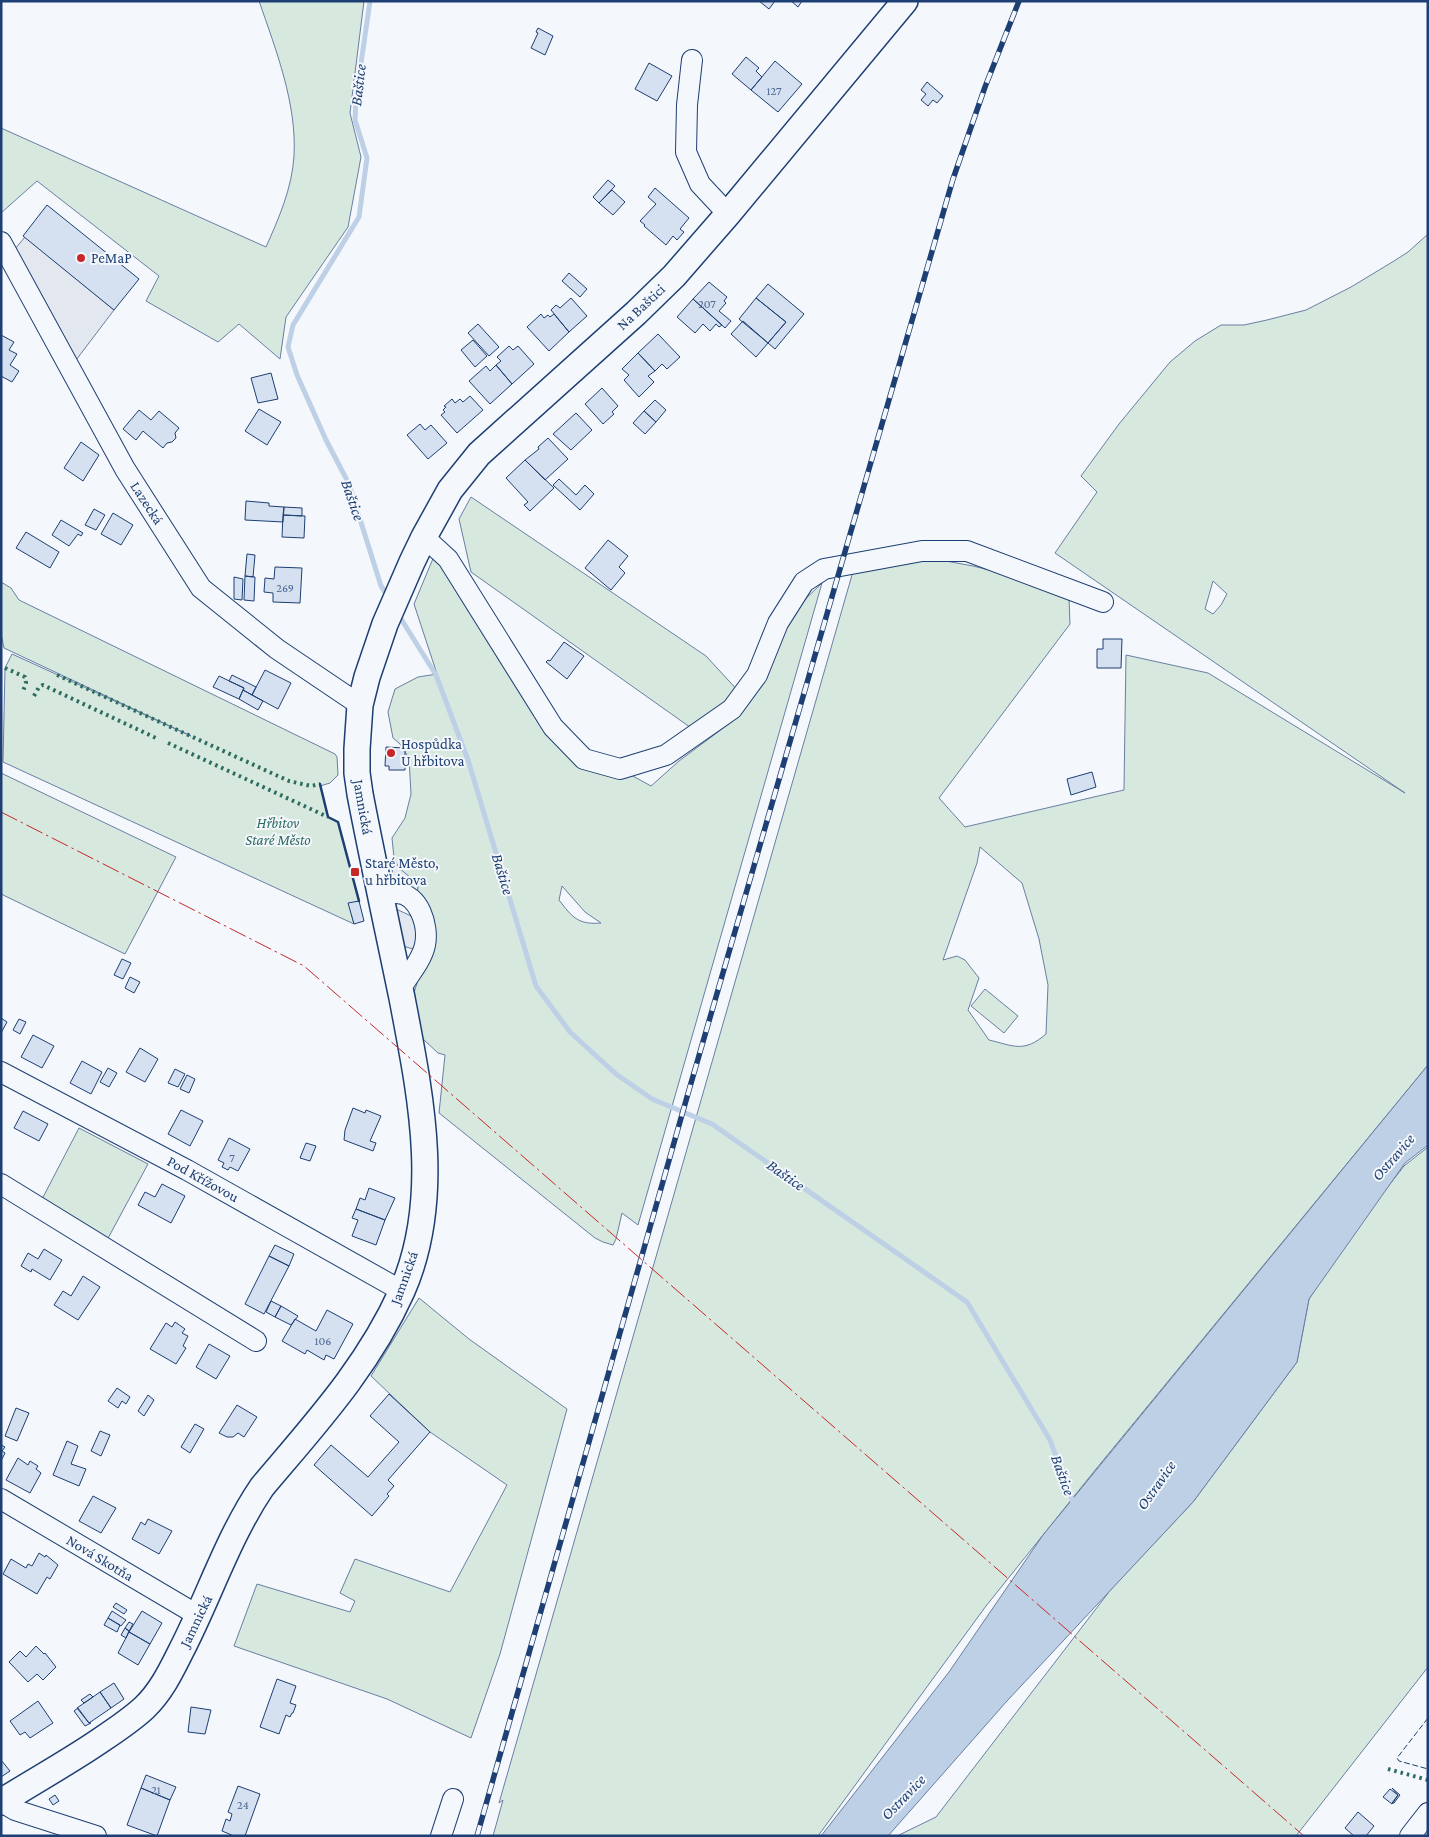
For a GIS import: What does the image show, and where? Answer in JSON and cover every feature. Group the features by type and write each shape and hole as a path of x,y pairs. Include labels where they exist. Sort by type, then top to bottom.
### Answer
{"main road":[{"name":"Na Baštici","path":"389,615 424,537 450,490 479,454 657,294 690,259 905,1"},
{"name":"Jamnická","path":"2,1802 126,1724 145,1708 165,1681 199,1616 250,1504 360,1367 386,1324 411,1267 423,1212 424,1131 413,1053 357,774 360,705 374,654 389,615"}],"street":[{"path":"692,60 687,104 686,152 700,184 728,214"},
{"name":"Lazecká","path":"1,242 126,470 201,588 276,649 360,705"},
{"path":"424,537 448,560 553,727 584,758 620,768 666,756 732,709 757,675 778,623 804,582 824,569 922,551 967,551 1103,602"},
{"path":"380,896 396,892 408,897 417,904 424,917 426,944 420,959 400,989"},
{"name":"Pod Křížovou","path":"1,1072 187,1170 402,1291"},
{"path":"1,1184 256,1340"},
{"name":"Nová Skotňa","path":"1,1499 199,1616"},
{"path":"441,1836 453,1799"},
{"name":"Jamnická","path":"2,1802 15,1810 96,1836"},
{"path":"1410,1836 1428,1813"}],"green space":[{"path":"259,1 364,1 350,113 361,157 348,227 286,317 280,359 239,324 218,342 146,301 159,276 37,181 1,213 1,128 266,247 280,214 291,180 294,136 289,97 284,77"},
{"path":"1428,234 1428,1065 986,1606 818,1836 493,1836 503,1800 499,1803 854,568 935,559 1033,581 1069,598 1070,624 939,798 965,827 1124,790 1126,655 1208,673 1405,793 1055,553 1097,492 1081,476 1119,424 1170,362 1195,341 1221,325 1244,325 1306,310 1351,287 1408,252","holes":["1213,581 1227,594 1213,614 1205,609","980,847 1022,883 1039,939 1048,985 1046,1034 1025,1046 1012,1046 989,1040 968,1010 979,978 965,960 957,956 943,960 977,863"]},
{"path":"471,497 706,656 741,694 694,730 471,572 459,519"},
{"path":"437,549 584,758 620,769 651,786 679,761 734,720 750,700 774,659 794,610 822,583 638,1225 622,1213 613,1245 595,1238 439,1113 445,1055 438,1053 422,1038 412,999 429,945 409,888 394,858 392,838 405,818 411,794 409,758 400,744 393,738 388,712 395,689 418,677 437,674 414,604","holes":["562,886 585,912 601,923 587,923 576,919 559,900"]},
{"name":"Hřbitov Staré Město","path":"1,582 11,588 19,600 335,754 337,757 338,775 330,783 320,786 328,817 338,822 359,901 349,904 354,924 3,762 5,668 12,654 191,736 4,648 1,634"},
{"path":"1,773 176,857 125,954 1,894"},
{"path":"985,989 1018,1016 1004,1033 971,1006"},
{"path":"79,1128 148,1164 106,1242 40,1203"},
{"path":"1428,1147 1428,1667 1296,1836 897,1836 936,1817 1112,1588 1193,1502 1297,1362 1309,1299 1349,1237 1404,1166"},
{"path":"419,1298 469,1339 567,1409 500,1654 471,1738 387,1699 234,1646 257,1584 350,1612 355,1601 340,1593 355,1559 450,1592 507,1485 430,1432 371,1376"}],"shaded area":[{"path":"25,237 114,310 70,368 9,256"},
{"path":"392,862 418,884 417,904 393,893"},
{"path":"396,909 424,922 423,952 403,946"}],"water":[{"name":"Ostravice","path":"1428,1065 1428,1145 1405,1163 1309,1299 1297,1362 1193,1502 1007,1701 888,1836 821,1836 949,1672 1043,1535"}],"building":[{"path":"759,1 775,1 769,9"},
{"path":"791,1 802,1 798,7"},
{"path":"538,28 553,36 545,55 531,48 538,33 536,32"},
{"path":"746,57 759,68 756,71 762,77 751,90 732,74"},
{"path":"775,61 802,84 778,112 751,90"},
{"path":"649,63 672,76 657,101 635,89"},
{"path":"927,82 943,96 937,103 933,100 928,106 921,100 926,94 921,90"},
{"path":"608,180 615,186 599,203 593,197"},
{"path":"655,188 689,218 680,229 684,232 677,240 673,236 666,245 640,221 656,204 648,197"},
{"path":"612,190 625,202 613,215 599,203"},
{"name":"PeMaP","path":"47,205 139,279 114,310 23,236"},
{"path":"569,273 587,289 580,297 562,281"},
{"path":"709,282 727,297 724,301 726,303 719,311 731,321 725,328 693,299"},
{"path":"768,284 804,314 775,349 768,343 786,322 756,298"},
{"path":"571,298 587,316 569,332 551,310 556,305 560,308"},
{"path":"756,298 786,322 768,343 739,319"},
{"path":"693,299 722,325 719,327 716,324 710,331 703,324 695,333 677,317"},
{"path":"541,314 544,318 554,314 569,332 549,351 527,327"},
{"path":"743,321 768,343 756,357 731,334"},
{"path":"478,324 499,347 489,356 468,333"},
{"path":"658,334 680,357 667,369 662,364 655,371 638,353"},
{"path":"1,335 14,342 9,350 17,354 10,365 19,371 12,382 1,376"},
{"path":"473,340 487,356 475,367 461,350"},
{"path":"509,346 513,350 518,346 534,364 512,384 496,365 501,361 497,357"},
{"path":"638,353 655,371 648,376 654,382 639,397 624,380 629,375 622,369"},
{"path":"496,365 512,384 490,404 469,381 486,366 490,371"},
{"path":"271,373 278,399 258,403 251,378"},
{"path":"602,388 618,406 612,412 614,414 603,424 585,404"},
{"path":"470,396 483,410 457,433 441,415 445,412 443,410 446,407 444,406 452,399 455,403 460,399 463,402"},
{"path":"655,400 666,410 656,422 644,411"},
{"path":"259,409 281,422 267,445 245,431"},
{"path":"139,410 151,420 159,411 179,428 175,433 176,438 172,442 167,443 163,448 143,431 136,440 123,429"},
{"path":"644,411 656,422 645,434 633,423"},
{"path":"576,413 592,430 571,450 553,434"},
{"path":"420,424 425,430 431,425 447,443 428,459 407,435"},
{"path":"548,438 568,459 545,480 525,460 539,449 538,447"},
{"path":"81,442 99,455 83,481 64,468"},
{"path":"525,460 554,488 530,511 524,505 528,502 506,478"},
{"path":"559,479 576,495 585,485 594,494 580,510 553,485"},
{"path":"246,501 269,503 269,506 284,507 283,522 245,520"},
{"path":"284,507 302,508 302,516 283,515"},
{"path":"94,509 105,515 96,530 85,525"},
{"path":"113,513 133,525 121,545 101,534"},
{"path":"283,515 305,516 304,538 282,537"},
{"path":"61,520 83,533 81,536 78,534 69,546 52,535"},
{"path":"26,532 59,552 50,568 16,548"},
{"path":"608,540 628,556 619,567 625,573 611,590 585,568"},
{"path":"247,554 255,555 253,577 245,576"},
{"path":"275,567 302,568 300,603 273,602 273,593 264,592 265,578 274,579"},
{"path":"245,576 255,577 254,601 244,600"},
{"path":"234,577 243,579 242,600 234,599"},
{"path":"1103,639 1122,639 1121,668 1097,668 1097,649 1103,649"},
{"path":"564,642 584,656 567,679 546,662 550,661"},
{"path":"265,670 291,683 278,709 252,695"},
{"path":"232,675 256,687 252,695 243,690 244,688 229,681"},
{"path":"219,676 244,688 239,699 213,687"},
{"path":"243,690 263,701 258,710 239,699"},
{"path":"386,747 405,748 405,770 389,770 389,766 385,766"},
{"path":"1092,772 1096,787 1071,795 1067,779"},
{"path":"359,901 364,921 354,924 348,903"},
{"path":"122,959 131,963 123,979 114,975"},
{"path":"130,977 140,982 134,993 125,988"},
{"path":"1,1018 7,1022 1,1033"},
{"path":"19,1019 26,1022 20,1034 13,1030"},
{"path":"33,1035 54,1046 42,1068 21,1057"},
{"path":"140,1048 158,1059 145,1082 126,1072"},
{"path":"82,1061 102,1072 91,1094 70,1083"},
{"path":"108,1068 117,1073 109,1087 100,1082"},
{"path":"175,1069 185,1074 178,1087 168,1083"},
{"path":"187,1075 195,1079 189,1093 180,1089"},
{"path":"353,1108 365,1113 366,1110 381,1116 370,1141 376,1143 373,1151 344,1140 345,1130"},
{"path":"181,1110 203,1121 190,1146 168,1134"},
{"path":"23,1111 48,1124 39,1141 14,1128"},
{"path":"229,1138 250,1149 238,1171 230,1167 228,1170 222,1167 224,1163 218,1160"},
{"path":"306,1143 316,1146 310,1161 300,1158"},
{"path":"162,1184 185,1196 171,1223 138,1205 145,1192 155,1197"},
{"path":"369,1188 395,1198 385,1220 356,1209 360,1198 365,1200"},
{"path":"356,1209 385,1220 376,1245 352,1236 358,1220 352,1218"},
{"path":"275,1245 294,1254 289,1266 269,1256"},
{"path":"44,1249 62,1260 50,1280 32,1269 31,1272 21,1266 28,1253 38,1259"},
{"path":"269,1256 289,1266 264,1314 245,1304"},
{"path":"83,1276 100,1287 78,1320 54,1305 63,1291 71,1296"},
{"path":"271,1301 281,1306 275,1317 266,1312"},
{"path":"281,1306 298,1316 291,1325 275,1317"},
{"path":"327,1310 353,1324 334,1359 326,1355 324,1360 307,1350 305,1354 282,1341 295,1319 316,1331"},
{"path":"175,1322 185,1329 182,1333 188,1336 183,1346 186,1348 176,1364 150,1349 166,1323 172,1327"},
{"path":"209,1344 230,1356 216,1379 196,1367"},
{"path":"117,1388 130,1397 126,1404 122,1401 118,1408 108,1401"},
{"path":"389,1394 430,1432 388,1480 394,1486 387,1494 389,1496 372,1516 314,1465 331,1445 368,1477 399,1442 370,1416"},
{"path":"148,1395 154,1400 144,1416 138,1411"},
{"path":"237,1405 257,1417 244,1437 238,1433 233,1437 227,1437 219,1433"},
{"path":"16,1408 29,1413 17,1441 5,1436"},
{"path":"195,1424 204,1429 190,1453 181,1447"},
{"path":"100,1431 110,1435 101,1456 91,1451"},
{"path":"67,1441 78,1446 71,1464 86,1469 79,1486 53,1475"},
{"path":"1,1445 5,1447 2,1451 5,1453 1,1461"},
{"path":"18,1458 28,1465 30,1461 38,1466 36,1469 41,1473 30,1493 6,1480"},
{"path":"93,1496 116,1508 101,1533 79,1521"},
{"path":"148,1519 172,1531 159,1554 132,1539 141,1522 145,1525"},
{"path":"39,1553 45,1557 46,1555 58,1565 50,1579 47,1577 37,1594 3,1574 11,1559 26,1568 28,1564 32,1566"},
{"path":"116,1603 127,1610 124,1614 113,1607"},
{"path":"112,1611 126,1620 121,1626 108,1618"},
{"path":"142,1611 162,1623 150,1644 129,1632"},
{"path":"108,1618 120,1625 117,1632 104,1625"},
{"path":"129,1622 133,1624 129,1631 125,1628"},
{"path":"125,1628 129,1631 126,1638 121,1635"},
{"path":"129,1632 150,1644 138,1665 118,1653"},
{"path":"36,1646 45,1653 56,1667 43,1680 37,1674 28,1682 9,1662 20,1651 26,1657"},
{"path":"277,1679 296,1686 290,1703 296,1705 290,1717 286,1715 279,1734 260,1727"},
{"path":"114,1683 124,1699 111,1708 100,1692"},
{"path":"100,1692 111,1708 89,1723 77,1708"},
{"path":"90,1694 93,1697 84,1703 81,1700"},
{"path":"38,1701 53,1723 30,1738 25,1732 20,1735 10,1721"},
{"path":"191,1707 211,1710 205,1734 188,1732"},
{"path":"78,1708 89,1723 91,1723 85,1726 74,1711"},
{"path":"1,1760 10,1771 1,1777"},
{"path":"146,1775 176,1787 170,1800 141,1788"},
{"path":"238,1786 260,1794 245,1836 234,1836 222,1831 226,1819 230,1821 232,1814 228,1812"},
{"path":"141,1788 170,1800 157,1836 127,1825"},
{"path":"1392,1788 1400,1795 1394,1803 1392,1803 1398,1795"},
{"path":"1390,1789 1398,1795 1392,1804 1383,1797"},
{"path":"55,1795 59,1801 53,1805 49,1799"},
{"path":"1358,1812 1374,1826 1366,1836 1354,1836 1345,1828"}],"waterway":[{"name":"Baštice","path":"370,1 356,98 355,120 367,158 359,217 293,325 288,347 297,375 326,440 349,484 381,586 389,598"},
{"name":"Baštice","path":"398,614 436,675 468,760 536,986 570,1032 616,1074 652,1099 712,1124 967,1302 1050,1440 1074,1505"}],"railway":[{"path":"477,1836 687,1097 953,179 985,87 1019,1"}],"hedge":[{"path":"5,668 25,677 26,683 23,691"},
{"path":"57,675 289,781 311,786 320,784"},
{"path":"34,696 39,687 43,685 156,738"},
{"path":"168,743 328,817"},
{"path":"1388,1769 1428,1780"}],"fence":[{"path":"1428,1718 1397,1758 1399,1761 1428,1769"}],"wall":[{"path":"320,784 328,817 338,822 359,901"}],"power":[{"path":"1,812 304,966 1304,1836"}],"place":[{"name":"PeMaP","path":"81,258"},
{"name":"Hospůdka U hřbitova","path":"391,753"},
{"name":"Staré Město, u hřbitova","path":"355,872"}]}
